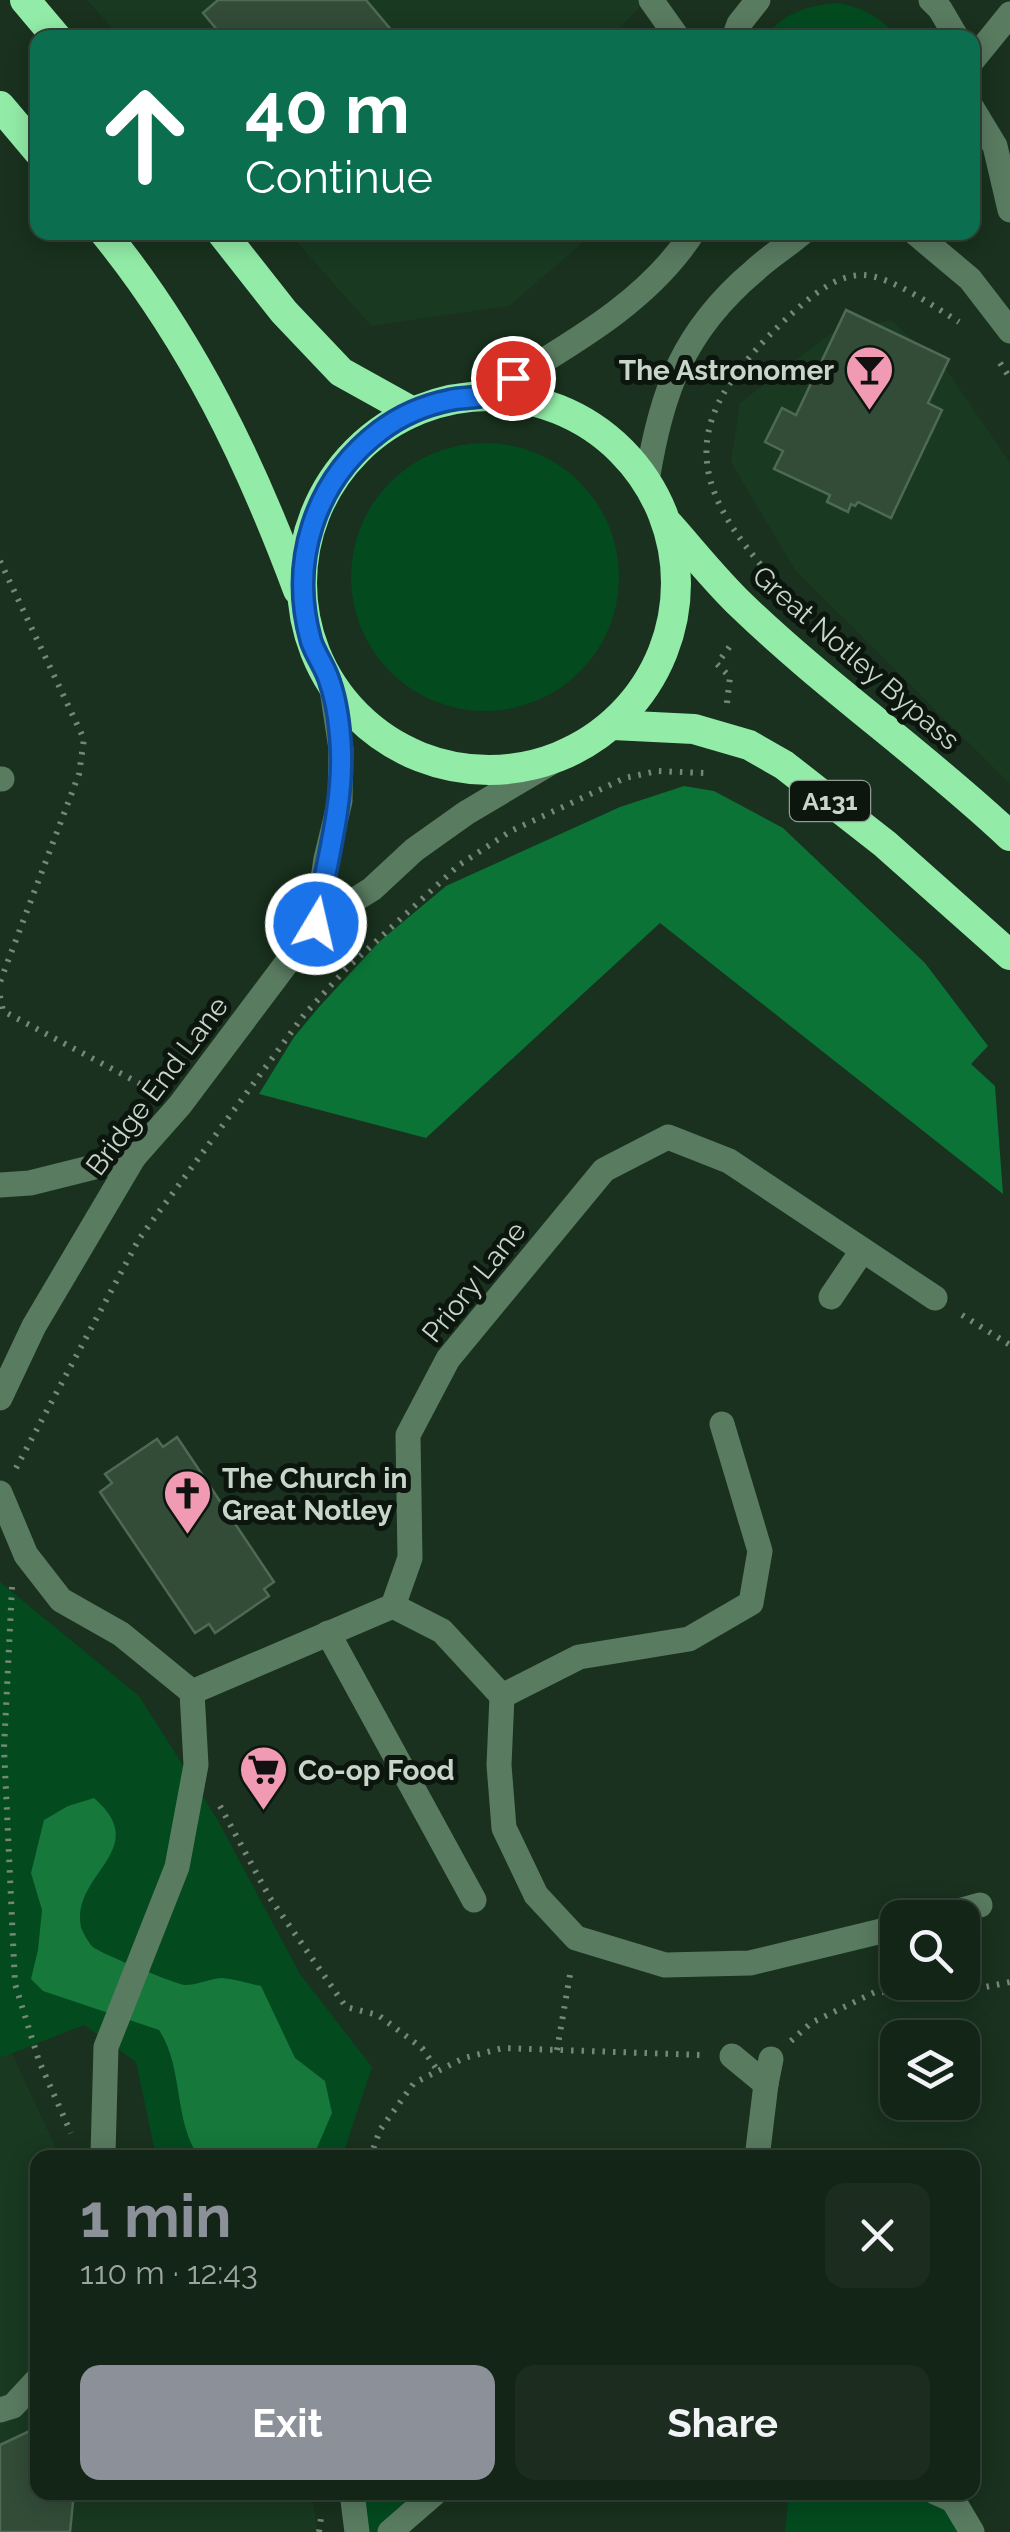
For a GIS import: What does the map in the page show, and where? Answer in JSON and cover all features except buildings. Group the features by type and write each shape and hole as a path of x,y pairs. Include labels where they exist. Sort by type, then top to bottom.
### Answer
{"highway":[{"path":"25,0 50,30"},
{"path":"0,106 30,142"},
{"path":"110,240 180,336 212,392 262,496 303,602 312,644 331,684 358,717 391,744 430,762 472,771 516,770 557,759 613,726 643,693 664,654 676,611 676,566 667,523 647,481 616,445 578,418 533,400 486,396 448,400 413,412 358,449 328,489 308,536 302,569 303,602"},
{"path":"227,240 284,312 341,372 413,412"},
{"name":"Great Notley Bypass","path":"667,523 752,615 910,746 1010,836"},
{"name":"A131","path":"613,726 694,729 749,744 784,765 886,844 1010,955"}],"street":[{"path":"651,0 672,30"},
{"path":"737,30 758,0"},
{"path":"931,0 953,30"},
{"path":"980,49 1010,14"},
{"path":"980,121 996,146 1010,210"},
{"path":"486,396 569,344 641,292 687,240"},
{"path":"647,481 662,404 688,346 734,289 793,240"},
{"path":"924,240 970,279 1010,331"},
{"name":"Bridge End Lane","path":"316,924 340,801 341,748 331,684"},
{"name":"Bridge End Lane","path":"0,1398 34,1326 134,1157 180,1104 316,924 372,889 414,850 466,813 557,759"},
{"name":"Priory Lane","path":"393,1606 410,1558 408,1435 448,1359 604,1170 668,1137 729,1161 935,1298"},
{"path":"0,1185 30,1183 134,1157"},
{"path":"831,1297 862,1251"},
{"path":"502,1696 579,1657 689,1639 751,1604 760,1551 722,1424"},
{"path":"10,1488 26,1554 61,1600 121,1634 192,1692 196,1760 177,1867 106,2047 104,2150"},
{"path":"192,1692 393,1606 442,1631 502,1696 499,1764 504,1828 536,1896 576,1938 666,1965 750,1963 880,1931"},
{"path":"328,1633 474,1900"},
{"path":"732,2056 768,2072 758,2150"},
{"path":"0,2410 13,2406 30,2388"},
{"path":"353,2500 357,2532"},
{"path":"390,2532 427,2500"},
{"path":"953,2500 972,2532"}],"path":[{"path":"10,1488 23,1450 139,1238 304,1014 345,970 459,865 511,832 625,778 657,772 704,773 721,734 730,678 716,664 777,582 752,555 722,510 708,474 705,441 714,408 737,373 804,302 828,286 861,275 877,278 919,298 970,332"},
{"path":"992,352 1010,378"},
{"path":"0,561 84,739 78,774 0,982"},
{"path":"0,996 4,1011 180,1104"},
{"path":"935,1298 1010,1345"},
{"path":"12,1584 4,1748 15,1984 39,2061 75,2141"},
{"path":"196,1760 270,1898 346,2006 378,2014 422,2048 438,2071"},
{"path":"557,2050 576,1938"},
{"path":"980,1988 1010,1982"},
{"path":"768,2072 811,2023 880,1992"},
{"path":"373,2150 380,2130 414,2083 464,2058 502,2048 732,2056"}],"shaded area":[{"path":"87,0 647,0 617,30 114,30"},
{"path":"839,3 856,8 891,30 771,30 798,11"},
{"path":"295,240 586,240 509,306 371,326"},
{"path":"891,320 948,372 1010,463 1010,784 795,570 731,462 740,403 832,332"},
{"path":"485,443 511,445 536,453 560,465 580,482 597,502 609,526 617,551 617,603 609,628 597,652 580,672 560,689 536,701 511,709 485,711 459,709 434,701 410,689 390,672 373,652 361,628 353,603 351,577 353,551 361,526 373,502 390,482 410,465 434,453 459,445"},
{"path":"684,786 714,791 783,828 925,963 988,1046 971,1064 995,1086 1003,1194 660,923 426,1138 259,1094 294,1037 319,1007 379,942 446,886 620,807"},
{"path":"0,1582 139,1696 217,1819 300,1974 372,2067 344,2150 155,2150 136,2062 84,2025 0,2058"},
{"path":"94,1798 110,1816 116,1833 113,1848 81,1908 81,1927 86,1938 99,1950 185,1985 223,1978 261,1986 295,2058 325,2081 332,2113 316,2150 195,2150 185,2127 172,2061 159,2030 43,1991 31,1979 42,1910 31,1873 44,1820 68,1806"},
{"path":"12,2053 57,2150 30,2150 30,2500 312,2500 318,2532 0,2532 0,2058"},
{"path":"353,2500 428,2500 390,2532 357,2532"},
{"path":"788,2500 942,2500 972,2532 785,2532"}],"place":[{"name":"The Astronomer","path":"869,412"},
{"name":"The Church in Great Notley","path":"187,1536"},
{"name":"Co-op Food","path":"263,1812"}],"route":[{"path":"316,924 340,801 341,748 331,684 312,644 303,602 302,569 308,536 336,475 358,449 384,428 413,412 448,400 486,396 513,378"}]}
